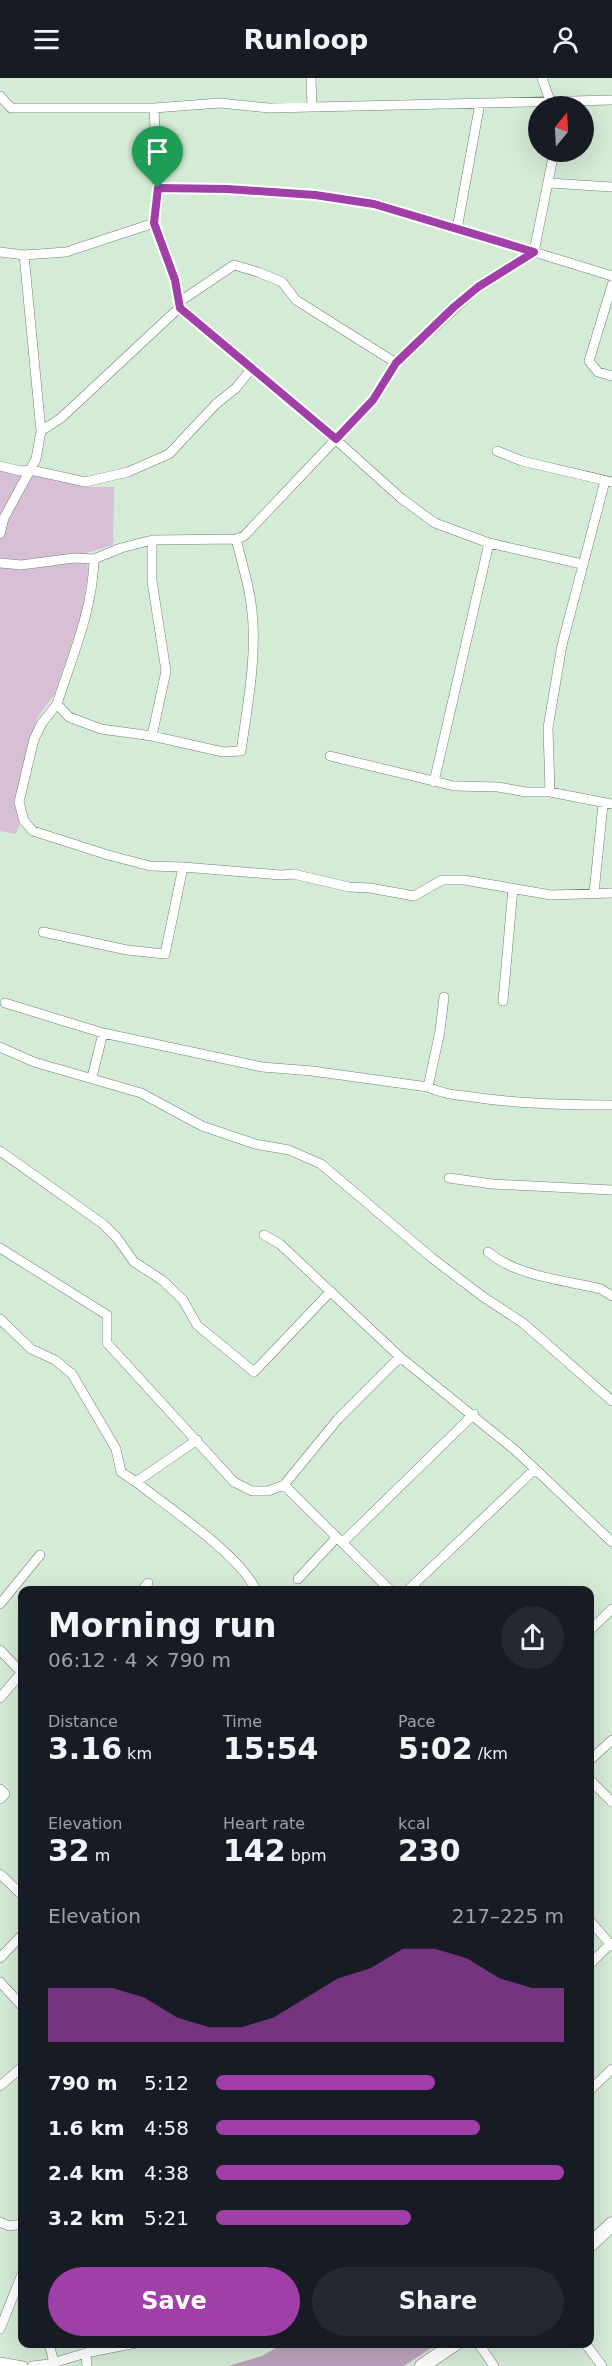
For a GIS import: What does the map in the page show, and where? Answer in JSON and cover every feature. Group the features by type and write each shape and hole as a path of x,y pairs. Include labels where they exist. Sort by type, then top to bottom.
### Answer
{"street":[{"path":"311,78 312,107"},
{"path":"542,78 548,96"},
{"path":"0,96 11,108 154,108 220,103 269,108 528,102"},
{"path":"594,101 612,100"},
{"path":"457,229 480,103"},
{"path":"154,108 158,188 154,223 175,280 179,305 336,439 402,499 435,523 489,543 582,564"},
{"path":"0,563 21,565 74,558 94,560 121,548 152,540 236,539 244,536 373,400 396,363 478,287 534,252 552,162"},
{"path":"549,183 612,187"},
{"path":"158,188 227,189 374,204 612,276"},
{"path":"0,252 24,255 66,252 154,223"},
{"path":"0,534 4,518 36,459 41,431 24,255"},
{"path":"41,431 61,418 179,305 234,265 282,282 296,300 396,363"},
{"path":"612,285 589,361 598,372 612,376"},
{"path":"0,466 21,471 31,470 85,482 128,472 169,454 216,404 236,388 252,368"},
{"path":"496,451 522,461 609,481 582,564 575,602 562,645 548,728 550,792"},
{"path":"57,704 69,717 100,729 152,736 223,752 241,751 250,693 253,651 251,603 236,539"},
{"path":"152,540 152,581 166,671 152,736"},
{"path":"434,782 489,543"},
{"path":"94,560 84,622 57,704 42,723 34,740 19,802 24,820 33,831 150,866 293,874 349,888 370,888 414,896 442,880 464,880 551,895 612,893"},
{"path":"330,756 434,782 465,787 498,787 526,792 569,794 607,804 594,893"},
{"path":"43,932 126,950 165,954 183,867"},
{"path":"502,1000 513,888"},
{"path":"428,1087 440,1031 444,997"},
{"path":"5,1003 103,1033 262,1067 312,1071 428,1087 438,1092 497,1101 612,1105"},
{"path":"92,1077 103,1033"},
{"path":"0,1047 34,1062 141,1092 202,1126 255,1144 289,1150 321,1164 432,1258 482,1296 523,1323 612,1401"},
{"path":"0,1151 104,1224 134,1262 162,1280 183,1300 197,1325 254,1372 330,1292"},
{"path":"449,1178 503,1185 612,1190"},
{"path":"264,1235 280,1244 400,1357 474,1414 515,1450 612,1542"},
{"path":"0,1248 107,1315 107,1343 234,1482 252,1491 268,1491 284,1485 338,1419 400,1357"},
{"path":"488,1252 499,1261 519,1270 602,1289 612,1296"},
{"path":"0,1319 31,1349 55,1360 72,1374 116,1449 121,1472 228,1554 254,1586"},
{"path":"297,1579 474,1414"},
{"path":"136,1482 197,1440"},
{"path":"412,1586 534,1470"},
{"path":"284,1485 386,1586"},
{"path":"0,1604 40,1556"},
{"path":"594,1626 612,1609"},
{"path":"0,1650 18,1668"},
{"path":"0,1698 18,1677"},
{"path":"594,1756 612,1740"},
{"path":"594,1784 612,1802"},
{"path":"0,1789 5,1794 0,1799"},
{"path":"0,1874 18,1891"},
{"path":"594,1926 611,1945 594,1960"},
{"path":"0,1958 18,1939"},
{"path":"0,1982 18,2002"},
{"path":"594,2086 612,2068"},
{"path":"0,2086 18,2070"},
{"path":"0,2222 9,2226 18,2225"},
{"path":"594,2241 612,2224"},
{"path":"0,2329 18,2284"},
{"path":"50,2348 54,2363"},
{"path":"32,2366 54,2363 111,2348"},
{"path":"422,2366 449,2348"},
{"path":"481,2348 494,2366"},
{"path":"589,2348 602,2366"},
{"path":"86,2353 87,2366"},
{"path":"0,2362 23,2366"}],"shaded area":[{"path":"0,468 87,487 114,487 113,545 86,553 88,573 81,615 55,694 37,718 14,802 21,820 16,834 0,831"},
{"path":"276,2348 431,2348 404,2366 228,2366 262,2356"}],"route":[{"path":"158,188 227,189 315,195 374,204 534,252 478,287 454,307 396,363 373,400 336,439 180,308 175,280 154,223 158,188"}]}
